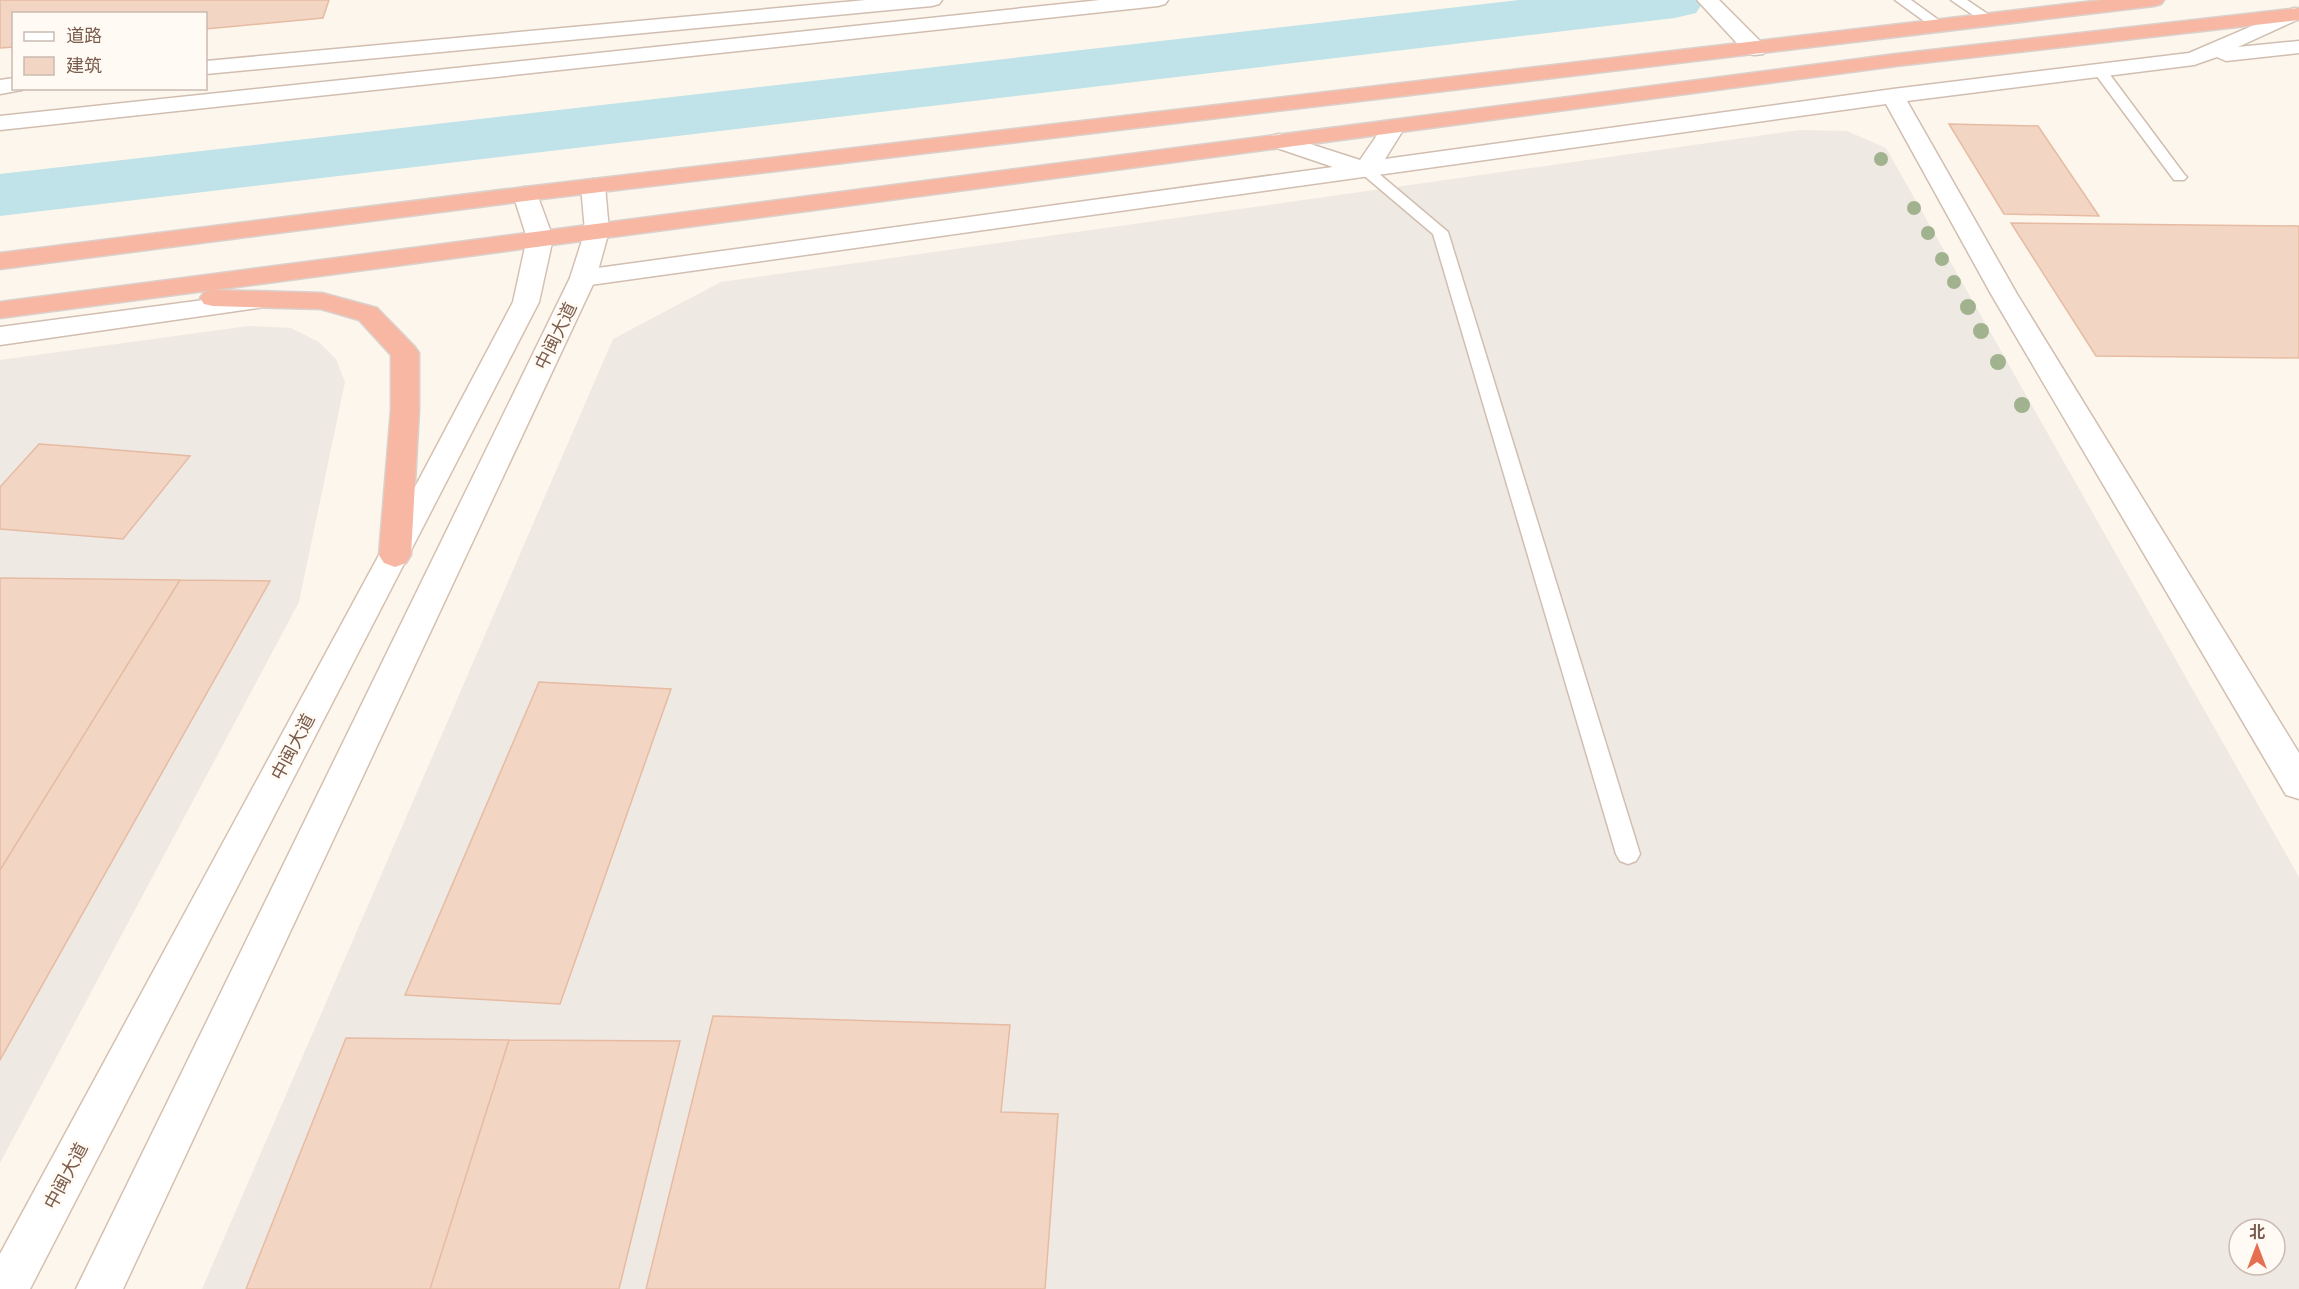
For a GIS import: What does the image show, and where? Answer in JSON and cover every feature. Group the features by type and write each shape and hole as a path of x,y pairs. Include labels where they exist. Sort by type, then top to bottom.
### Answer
{"highway":[{"path":"0,261 525,194 2154,0"},
{"path":"0,310 1896,60 2297,14"},
{"path":"91,298 270,299 322,302 368,314 405,353 405,410 395,555"}],"street":[{"path":"207,68 932,0"},
{"path":"0,123 1158,0"},
{"path":"1707,0 1755,49"},
{"path":"2194,59 2297,14"},
{"path":"583,278 1893,96 2299,47"},
{"path":"1893,96 2004,294 2299,784"},
{"path":"1366,170 1394,127"},
{"path":"1279,141 1366,170"},
{"name":"中闽大道","path":"99,1289 583,278 597,231 593,186"},
{"path":"525,194 540,238"},
{"name":"中闽大道","path":"6,1289 395,555 526,302 540,238"},
{"path":"0,336 270,299"}],"lane":[{"path":"1902,0 1940,26"},
{"path":"1958,0 1991,21"},
{"path":"2100,71 2179,177"},
{"path":"1366,170 1440,232 1628,854"}],"shaded area":[{"path":"1800,130 1847,131 1886,148 2299,877 2299,1289 202,1289 613,339 721,282"},
{"path":"248,326 291,328 319,342 336,359 345,382 299,602 0,1163 0,360"}],"building":[{"path":"0,0 329,0 323,18 207,29 207,12 12,12 12,47 0,48"},
{"path":"1949,124 2038,126 2099,216 2004,214"},
{"path":"2011,223 2299,226 2299,358 2096,356"},
{"path":"39,444 190,456 123,539 0,529 0,487"},
{"path":"0,578 180,580 0,870"},
{"path":"180,580 270,581 0,1060 0,870"},
{"path":"539,682 671,689 560,1004 405,995"},
{"path":"713,1016 1010,1025 1001,1112 1058,1114 1045,1289 646,1289"},
{"path":"346,1038 509,1040 430,1289 246,1289"},
{"path":"509,1040 680,1041 619,1289 430,1289"}],"waterway":[{"path":"0,195 1675,0"}]}
